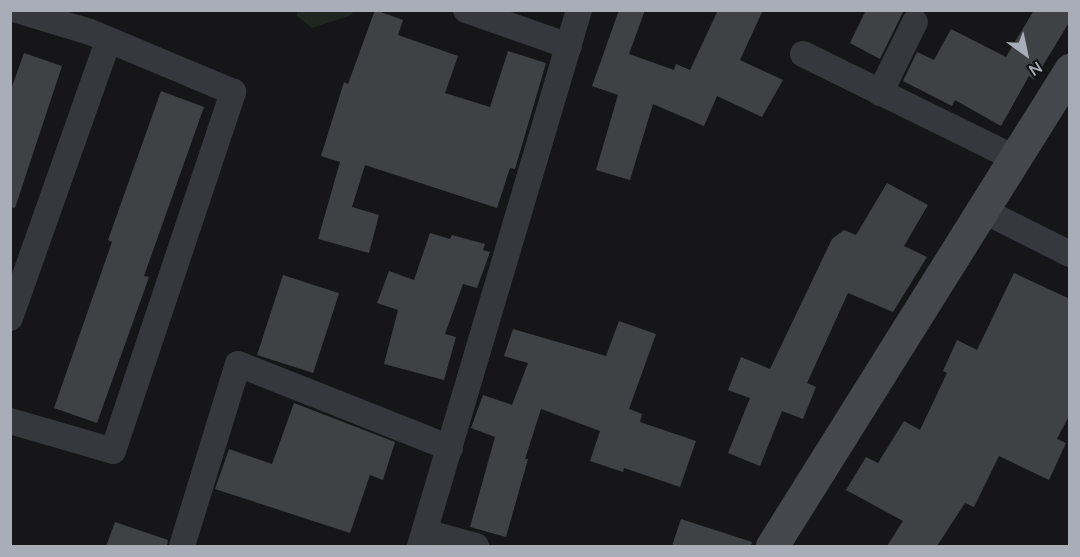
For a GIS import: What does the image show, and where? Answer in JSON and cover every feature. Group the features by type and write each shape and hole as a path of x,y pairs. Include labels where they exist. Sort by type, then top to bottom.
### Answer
{"street":[{"path":"10,421 113,451 233,92 98,28 17,10"},
{"path":"466,10 569,46"},
{"path":"476,546 422,539 579,10"},
{"path":"880,93 915,22"},
{"path":"10,318 98,28"},
{"path":"802,54 1014,158"},
{"path":"772,546 1070,70"},
{"path":"982,210 1070,254"},
{"path":"182,546 238,364 450,448"}],"shaded area":[{"path":"298,10 353,11 352,15 312,28 296,15"}],"building":[{"path":"375,10 403,20 398,35 458,56 445,93 490,107 508,51 546,63 515,169 510,168 497,208 365,165 352,207 379,215 369,253 318,239 340,162 321,156 344,82 348,84"},
{"path":"619,10 645,10 629,54 674,70 676,64 690,70 718,10 763,10 740,60 783,80 762,117 717,96 704,126 653,104 630,180 596,170 618,95 592,86"},
{"path":"866,10 904,10 880,59 850,43"},
{"path":"1034,10 1070,10 1070,21 1034,80 1029,76 1001,126 955,100 952,106 903,81 917,52 934,60 951,29 1006,57"},
{"path":"24,53 62,66 15,208 10,207 10,92"},
{"path":"161,91 204,107 144,276 149,277 97,423 54,408 112,242 108,240"},
{"path":"887,183 928,205 904,246 927,257 893,312 848,293 807,383 816,387 803,419 782,411 760,466 728,453 750,398 728,390 741,357 770,369 832,239 844,230 856,235"},
{"path":"430,233 450,239 452,235 485,244 483,250 490,252 477,288 463,284 445,334 456,337 444,380 384,364 398,310 377,303 389,271 414,280"},
{"path":"1014,273 1070,299 1070,414 1057,439 1066,443 1049,480 999,456 974,507 965,503 937,546 887,546 903,521 846,490 866,457 878,463 904,421 920,430 947,373 943,371 957,340 977,350"},
{"path":"283,275 339,293 313,373 257,355"},
{"path":"619,321 656,334 629,409 642,414 640,422 696,441 680,487 624,468 623,472 590,461 600,431 541,409 525,459 528,459 506,537 470,527 495,437 471,428 483,395 512,405 528,363 504,356 513,329 606,356"},
{"path":"294,403 395,442 383,480 370,475 350,533 215,489 229,449 272,464"},
{"path":"681,519 752,542 751,546 672,546"},
{"path":"115,522 168,540 167,546 106,546"}]}
